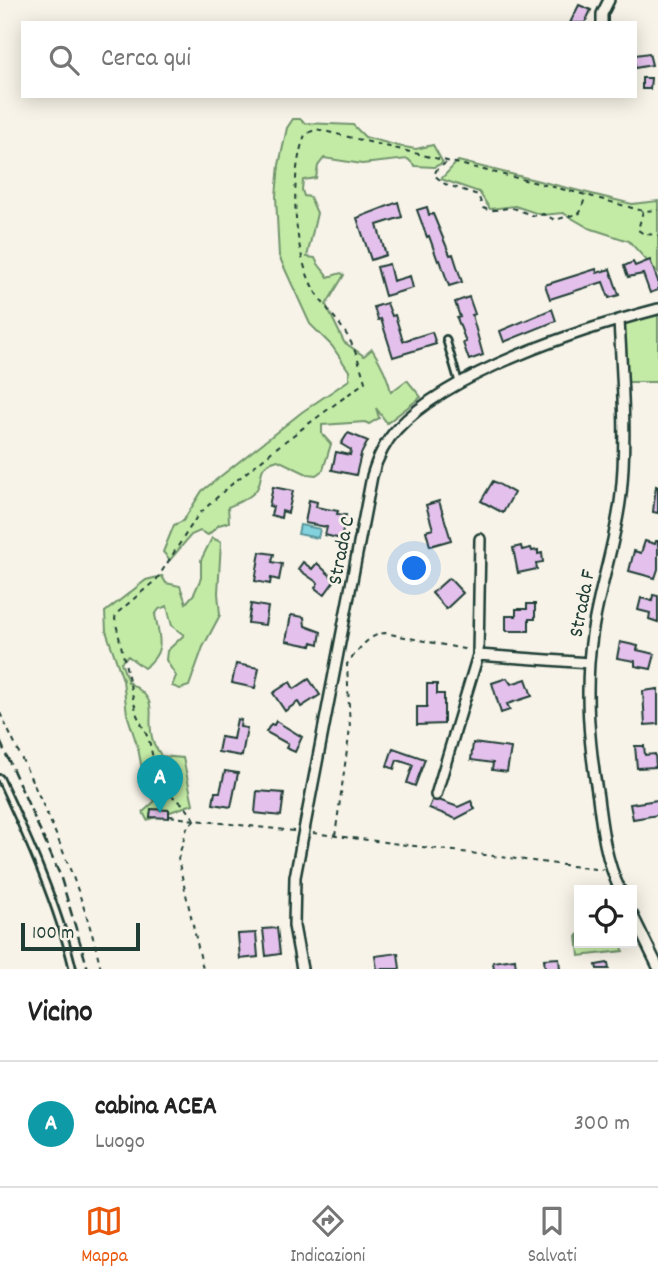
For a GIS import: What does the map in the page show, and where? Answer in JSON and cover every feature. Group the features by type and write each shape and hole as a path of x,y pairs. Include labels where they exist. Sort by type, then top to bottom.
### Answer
{"street":[{"path":"602,21 602,14 609,0"},
{"name":"Strada C","path":"302,969 294,926 295,877 376,463 388,439 404,422 435,398 459,384 525,353 658,309"},
{"name":"Strada F","path":"618,885 604,843 589,740 587,696 594,622 622,485 624,407 619,320"},
{"path":"436,795 478,655 480,539"},
{"path":"478,655 589,663"},
{"path":"637,924 658,967"}],"lane":[{"path":"446,339 459,384"},
{"path":"0,778 54,910 73,969"}],"path":[{"path":"195,820 184,804 163,789 157,777 149,740 137,715 115,619 116,614 157,579 198,514 226,489 365,382 359,360 347,335 309,281 300,251 296,184 300,146 304,135 316,129 643,211 658,210"},
{"path":"447,163 436,169 434,175 444,184 478,194 483,208 488,211 515,209 527,215 543,214 555,220 580,213 587,195"},
{"path":"643,211 638,230 644,234 658,235"},
{"path":"335,836 350,729 347,664 367,640 376,634 386,633 470,650 478,655"},
{"path":"0,713 29,774 82,901 101,969"},
{"path":"170,816 537,863 603,870 611,868"},
{"path":"195,820 187,828 178,859 203,969"}],"green space":[{"path":"293,119 300,119 305,123 353,125 365,137 398,146 416,149 433,145 443,163 434,167 415,166 408,159 362,164 324,158 318,166 316,178 303,180 302,190 304,196 310,197 317,213 307,257 315,258 328,277 341,273 344,275 326,305 344,342 364,356 372,349 384,370 391,392 407,380 421,397 387,423 376,408 379,418 369,424 322,425 322,434 331,444 323,470 316,475 307,474 278,460 271,462 263,468 257,489 244,500 228,507 229,522 219,525 208,535 200,531 191,535 170,560 163,552 174,525 183,521 202,491 302,412 349,380 349,371 332,346 310,324 279,256 276,196 279,165 287,128"},
{"path":"458,161 632,204 658,201 658,273 629,241 589,228 563,213 542,215 515,206 490,209 479,192 441,179"},
{"path":"658,309 658,382 624,382 619,320"},
{"path":"212,538 221,542 218,593 220,615 203,647 189,686 180,689 172,686 176,676 166,660 167,651 184,635 172,626 167,606 159,609 155,615 160,644 156,656 144,668 128,656 121,662 128,682 139,689 149,702 151,731 161,756 183,758 193,804 147,820 143,812 155,801 146,790 138,748 127,714 123,680 106,631 105,612 146,580 162,576 166,583 180,586 186,603 194,594 201,578 201,560"},
{"path":"578,948 623,948 623,951 579,956"}],"water":[{"path":"300,525 320,529 318,538 298,534"}],"building":[{"path":"579,5 591,10 586,21 571,21"},
{"path":"649,53 652,65 637,68 637,55"},
{"path":"642,78 651,78 650,89 642,89"},
{"path":"398,202 402,217 377,225 386,255 371,260 357,218"},
{"path":"427,207 429,215 433,214 450,255 453,254 462,282 449,286 417,210"},
{"path":"650,260 658,281 658,290 650,293 643,274 628,277 624,266 633,262 635,266"},
{"path":"389,264 393,281 410,276 413,288 385,296 377,267"},
{"path":"596,269 597,273 610,269 619,295 609,298 603,282 550,299 545,285"},
{"path":"469,297 483,355 469,360 455,302"},
{"path":"387,303 392,316 395,315 403,341 432,332 436,344 393,357 381,319 378,320 374,307"},
{"path":"552,309 556,321 504,342 500,331"},
{"path":"348,433 368,441 361,454 356,475 332,470 336,452 350,455 351,450 341,444"},
{"path":"493,481 514,493 503,513 481,501"},
{"path":"656,486 658,487 658,513 653,512"},
{"path":"273,487 293,491 288,513 282,511 281,518 271,515 273,507 269,506"},
{"path":"309,500 317,502 316,507 346,515 341,539 325,535 327,527 305,523"},
{"path":"439,501 451,540 430,546 426,531 433,529 426,505"},
{"path":"645,541 655,544 658,541 658,569 655,578 629,571 634,551 641,553"},
{"path":"521,546 522,550 531,548 532,551 538,550 538,554 542,553 543,562 536,563 537,569 518,573 513,548"},
{"path":"260,552 274,554 272,562 282,564 279,580 271,578 270,584 255,581"},
{"path":"303,562 312,569 317,563 335,580 324,595 315,588 318,583 298,569"},
{"path":"449,578 463,593 446,609 432,593"},
{"path":"653,595 658,596 658,622 649,619 650,613 638,610 641,598 652,601"},
{"path":"251,604 268,607 265,625 248,623"},
{"path":"527,604 535,604 535,619 529,619 529,631 506,631 506,616 516,616 516,609 527,609"},
{"path":"291,615 304,617 305,626 321,632 319,644 312,642 311,646 286,641"},
{"path":"620,642 655,654 651,669 635,666 635,661 617,658"},
{"path":"236,664 259,668 255,688 232,683"},
{"path":"507,678 511,684 526,679 532,696 507,704 510,710 501,713 492,683"},
{"path":"309,679 320,695 301,707 298,702 285,711 273,693 290,682 294,689"},
{"path":"427,684 437,684 437,694 444,694 444,724 417,725 417,707 427,707"},
{"path":"658,689 658,724 645,725 643,691"},
{"path":"237,719 241,720 240,727 247,728 242,756 218,752 221,737 233,739"},
{"path":"276,721 302,737 295,752 286,748 288,744 266,732"},
{"path":"473,743 511,748 507,772 492,770 493,763 471,760"},
{"path":"635,746 644,746 645,755 655,754 656,767 637,768"},
{"path":"393,748 425,759 415,786 407,783 413,765 397,760 394,769 387,766"},
{"path":"225,771 238,773 231,807 213,804 215,792 220,792"},
{"path":"257,791 284,793 281,816 255,813"},
{"path":"433,798 458,807 471,801 475,809 456,819 429,808"},
{"path":"658,800 658,815 633,819 630,804"},
{"path":"151,809 169,810 169,818 150,817"},
{"path":"277,928 280,954 266,956 263,929"},
{"path":"256,933 258,957 240,959 238,934"},
{"path":"398,953 400,969 377,969 375,956"},
{"path":"559,958 560,969 545,969 544,959"},
{"path":"515,959 516,969 494,969 493,962"},
{"path":"608,963 609,969 597,969 596,965"}],"railway":[{"path":"0,741 60,875 88,969"}],"place":[{"name":"cabina ACEA","path":"160,813"}]}
